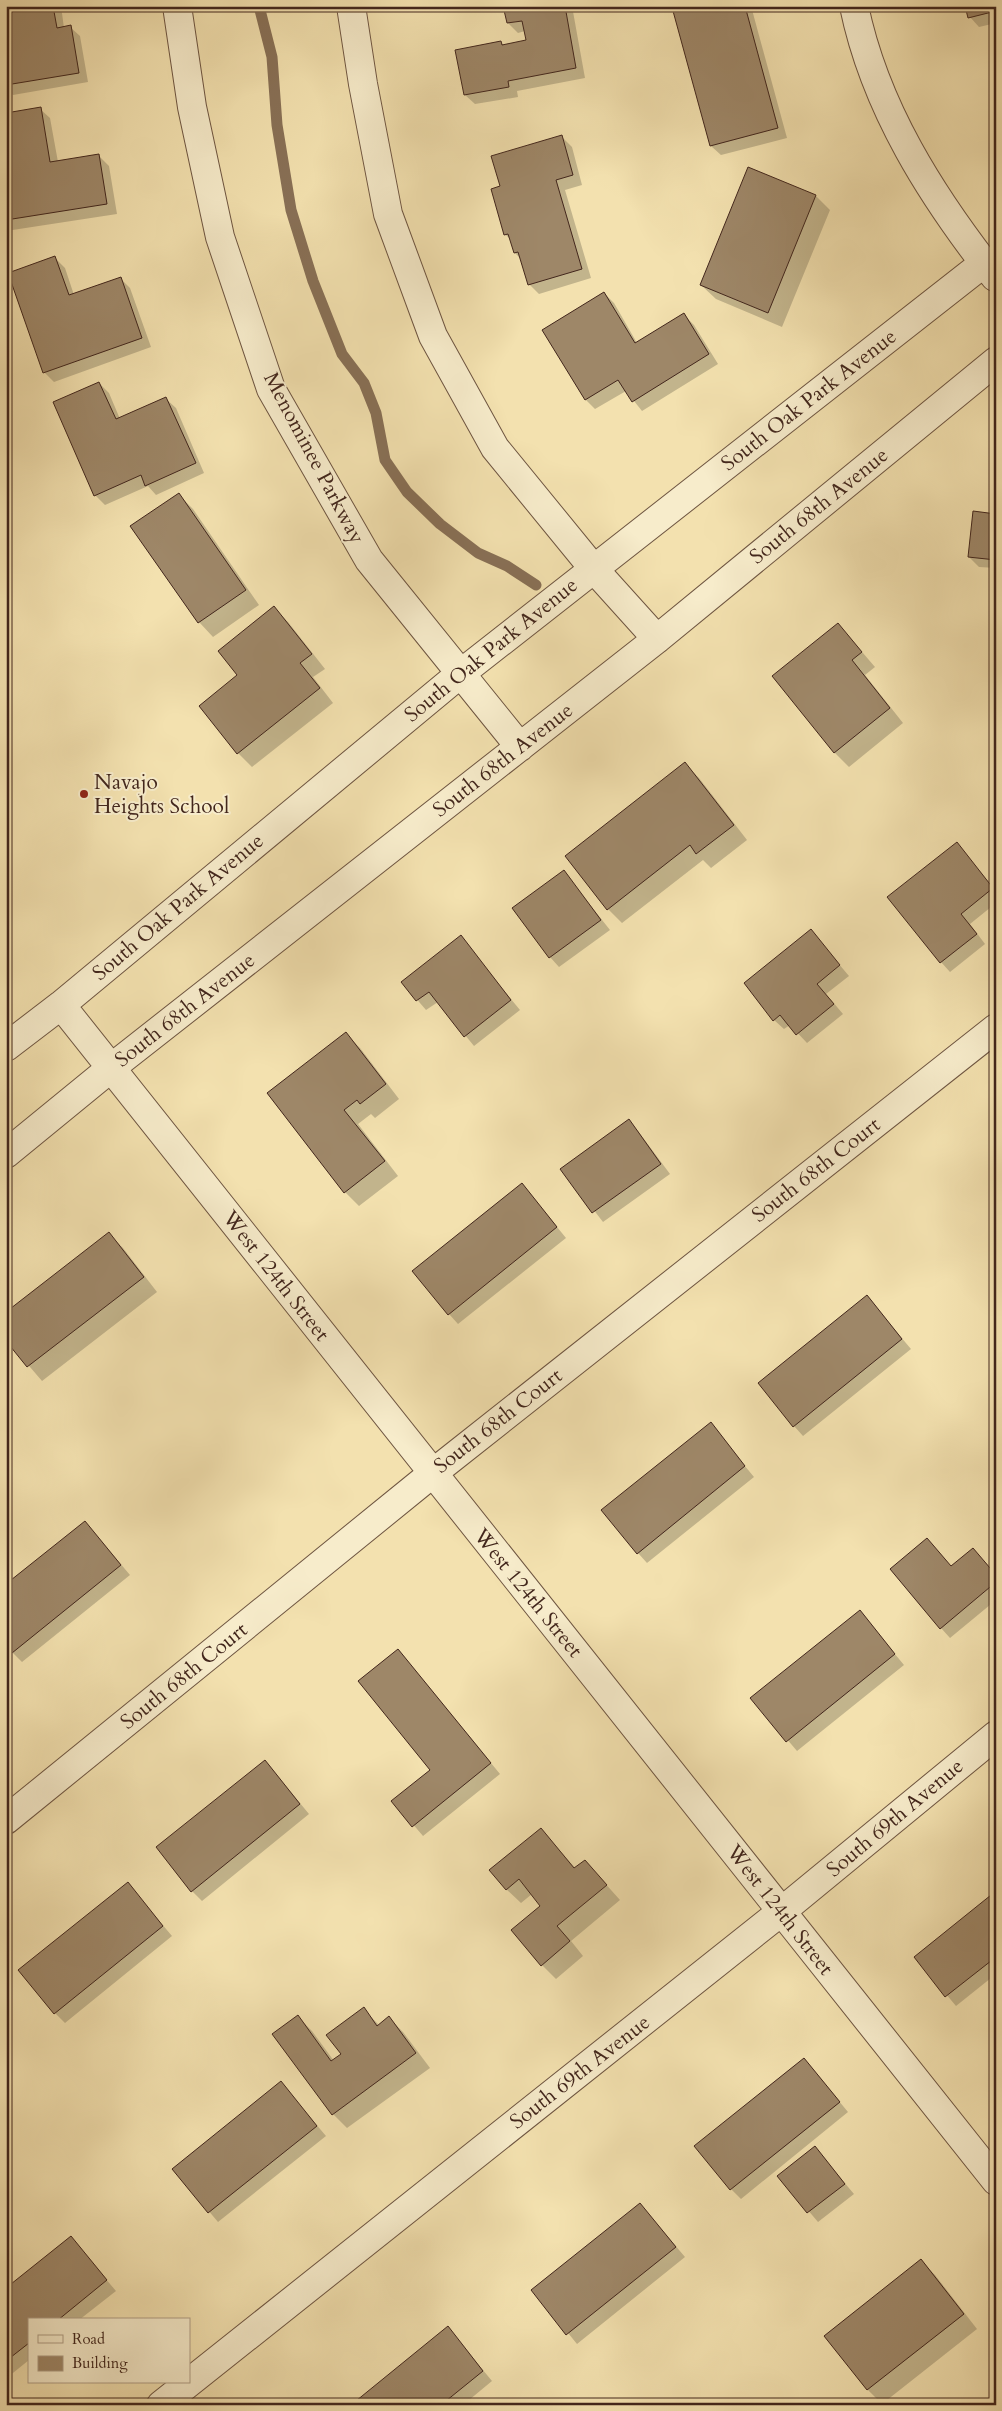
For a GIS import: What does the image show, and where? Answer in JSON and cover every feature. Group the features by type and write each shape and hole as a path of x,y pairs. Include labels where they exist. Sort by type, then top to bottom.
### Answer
{"street":[{"name":"Menominee Parkway","path":"177,6 192,107 220,237 271,389 369,560 520,747"},
{"path":"351,6 363,84 388,214 433,336 495,448 593,568 657,640"},
{"path":"854,6 873,74 904,143 938,199 990,271"},
{"name":"South Oak Park Avenue","path":"6,1047 61,1005 460,674 593,568 990,271"},
{"name":"South 68th Avenue","path":"6,1154 111,1068 657,640 996,360"},
{"name":"West 124th Street","path":"61,1005 996,2181"},
{"name":"South 68th Court","path":"6,1820 432,1473 996,1028"},
{"name":"South 69th Avenue","path":"190,2382 782,1911 996,1735"},
{"name":"South 69th Avenue","path":"161,2405 187,2384"}],"building":[{"path":"6,6 53,6 57,28 71,25 79,73 6,85"},
{"path":"503,6 565,6 576,68 508,81 509,87 464,95 455,50 501,41 502,45 526,40 522,21 507,23"},
{"path":"692,6 745,6 778,128 710,146 673,11"},
{"path":"965,6 996,6 996,11 968,18"},
{"path":"41,107 50,162 99,154 107,204 6,220 6,113"},
{"path":"562,135 573,175 556,180 582,269 528,285 518,252 514,253 508,234 504,235 491,189 500,186 491,156"},
{"path":"748,167 816,195 768,313 700,285"},
{"path":"55,256 69,295 121,277 142,338 43,373 8,273"},
{"path":"604,292 635,343 684,313 709,354 632,402 618,380 585,400 542,330"},
{"path":"99,382 116,419 166,397 196,463 145,486 141,475 94,496 53,402"},
{"path":"179,493 246,590 198,623 130,526"},
{"path":"973,511 996,514 996,560 968,557"},
{"path":"274,606 312,654 300,663 320,688 237,754 199,706 237,675 218,651"},
{"path":"838,623 862,652 852,660 890,708 834,753 772,676"},
{"path":"685,762 734,825 696,854 690,845 607,910 565,856"},
{"path":"957,842 993,888 961,914 977,934 940,963 887,897"},
{"path":"564,870 601,920 549,958 512,908"},
{"path":"811,929 840,965 817,984 834,1004 796,1035 780,1015 773,1021 744,983"},
{"path":"461,935 511,1000 464,1037 429,992 416,1001 401,982"},
{"path":"346,1032 386,1084 360,1104 357,1100 344,1110 385,1161 344,1193 267,1093"},
{"path":"629,1119 661,1164 592,1213 560,1169"},
{"path":"522,1183 557,1227 448,1315 412,1271"},
{"path":"109,1232 144,1277 27,1367 6,1341 6,1312"},
{"path":"867,1295 902,1339 793,1427 758,1383"},
{"path":"711,1422 745,1466 637,1554 601,1510"},
{"path":"85,1521 121,1565 12,1653 6,1646 6,1584"},
{"path":"927,1538 951,1566 973,1548 996,1575 996,1582 940,1629 890,1569"},
{"path":"860,1610 895,1654 786,1742 750,1698"},
{"path":"398,1649 491,1763 412,1827 391,1801 430,1770 358,1681"},
{"path":"265,1760 300,1804 191,1892 156,1847"},
{"path":"541,1828 574,1868 585,1860 607,1885 557,1926 570,1941 541,1966 511,1930 540,1906 519,1879 506,1890 489,1870"},
{"path":"128,1882 163,1926 54,2014 18,1970"},
{"path":"996,1891 996,1957 945,1997 914,1957"},
{"path":"364,2007 377,2026 389,2016 416,2053 332,2115 272,2034 298,2015 331,2061 341,2054 326,2035"},
{"path":"804,2058 840,2102 730,2190 694,2146"},
{"path":"281,2081 317,2126 208,2213 172,2169"},
{"path":"815,2146 845,2184 807,2213 777,2176"},
{"path":"640,2203 676,2247 566,2335 531,2290"},
{"path":"71,2236 107,2280 60,2318 28,2318 28,2344 6,2361 6,2288"},
{"path":"921,2259 964,2314 867,2390 824,2336"},
{"path":"448,2326 483,2371 441,2405 351,2405"}],"waterway":[{"path":"259,6 272,57 277,125 291,210 313,281 342,354 364,383 376,413 385,460 407,492 440,524 478,553 507,566 536,585"}],"place":[{"name":"Navajo Heights School","path":"84,794"}]}
